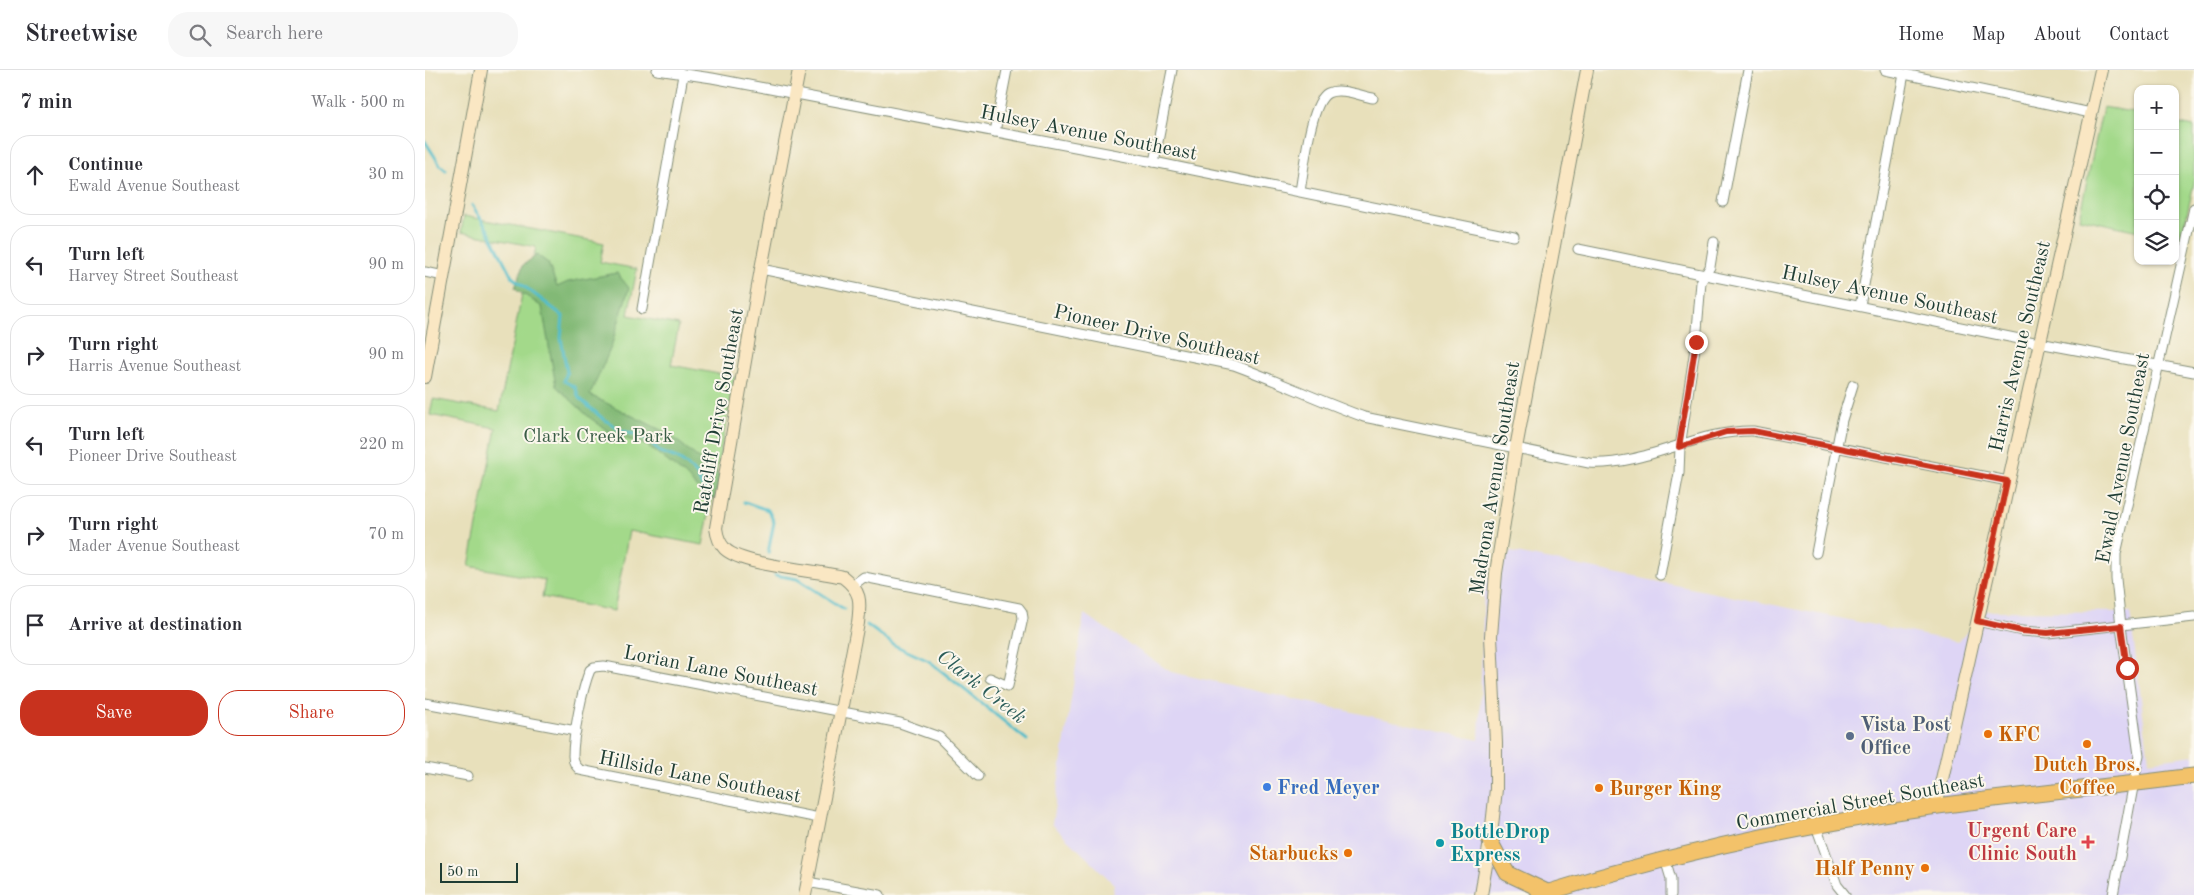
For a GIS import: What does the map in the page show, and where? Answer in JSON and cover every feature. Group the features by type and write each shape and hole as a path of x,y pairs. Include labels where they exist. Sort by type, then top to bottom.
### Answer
{"main road":[{"name":"Commercial Street Southeast","path":"1543,894 1665,859 1816,826 1936,806 2194,776"},
{"path":"1490,841 1507,873 1543,894"}],"street":[{"path":"425,377 481,70"},
{"name":"Hulsey Avenue Southeast","path":"657,70 795,94 1154,162 1514,236"},
{"name":"Ratcliff Drive Southeast","path":"799,70 761,269 717,518 717,535 726,550 743,558 843,577 853,585"},
{"path":"995,132 1007,70"},
{"path":"1154,162 1172,70"},
{"name":"Madrona Avenue Southeast","path":"1481,895 1490,841 1496,780 1496,743 1491,673 1492,608 1516,448 1587,70"},
{"path":"1723,202 1747,70"},
{"path":"1885,70 2091,113"},
{"name":"Harris Avenue Southeast","path":"1936,806 2007,481 2101,70"},
{"path":"642,309 683,74"},
{"path":"1860,306 1904,74"},
{"path":"1300,191 1315,113 1322,98 1329,92 1340,91 1373,98"},
{"name":"Ewald Avenue Southeast","path":"2113,895 2135,783 2139,746 2121,626 2116,579 2117,554 2194,208"},
{"path":"1660,575 1679,473 1679,447 1696,342 1698,302 1705,275 1710,267 1714,242"},
{"name":"Hulsey Avenue Southeast","path":"1579,250 2039,343 2194,372"},
{"name":"Pioneer Drive Southeast","path":"761,269 1234,365 1284,383 1330,405 1364,417 1589,464 1627,461 1679,447 1707,436 1753,431 2007,481"},
{"path":"425,272 444,276"},
{"path":"1816,553 1836,447 1853,385"},
{"path":"805,895 860,605 853,585 865,578 1019,608 1023,618 1008,686 990,678"},
{"path":"1977,621 2022,631 2048,633 2194,617"},
{"name":"Lorian Lane Southeast","path":"576,731 588,675 594,666 605,666 890,720 921,729 939,737 978,776"},
{"path":"425,703 576,731"},
{"name":"Hillside Lane Southeast","path":"576,731 573,756 576,766 580,770 819,818"},
{"path":"425,768 468,776"},
{"path":"1816,826 1837,885 1845,895"},
{"path":"1665,859 1671,879 1671,895"},
{"path":"807,882 880,895"}],"shaded area":[{"path":"1511,552 1958,642 1986,611 2130,612 2149,761 2194,755 2194,895 1112,895 1114,884 1052,824 1084,614 1171,672 1479,740 1484,584"}],"green space":[{"path":"2103,107 2134,112 2134,230 2079,218"},
{"path":"2179,124 2194,127 2194,183 2181,241 2179,240"},
{"name":"Clark Creek Park","path":"464,216 604,243 600,262 637,269 628,315 679,325 671,365 735,377 703,545 629,531 614,611 542,597 545,580 469,566 496,428 430,415 433,399 499,411 523,289 527,290 536,247 461,232"},
{"path":"537,255 548,263 557,287 568,282 617,273 629,288 611,347 590,395 669,434 720,476 715,499 703,494 685,475 648,446 612,434 589,417 556,386 542,307 515,288 523,265"}],"waterway":[{"name":"Clark Creek","path":"425,141 440,165 446,170"},
{"name":"Clark Creek","path":"472,205 488,230 512,277 563,316 561,338 567,372 564,381 575,387 579,398 601,417 620,430 648,439 660,452 677,458 688,466 697,475 701,485 705,488"},
{"name":"Clark Creek","path":"744,502 768,510 774,522 768,553"},
{"name":"Clark Creek","path":"775,575 797,579 844,609"},
{"name":"Clark Creek","path":"867,625 894,645 929,661 1027,740"}],"place":[{"name":"KFC","path":"1988,734"},
{"name":"Vista Post Office","path":"1850,736"},
{"name":"Dutch Bros. Coffee","path":"2087,744"},
{"name":"Fred Meyer","path":"1267,787"},
{"name":"Burger King","path":"1599,788"},
{"name":"Urgent Care Clinic South","path":"2088,842"},
{"name":"BottleDrop Express","path":"1440,843"},
{"name":"Starbucks","path":"1348,853"},
{"name":"Half Penny","path":"1925,868"}],"route":[{"path":"1696,342 1679,447 1707,436 1726,432 1753,431 2007,481 1977,621 2022,631 2048,633 2121,626 2127,668"}]}
